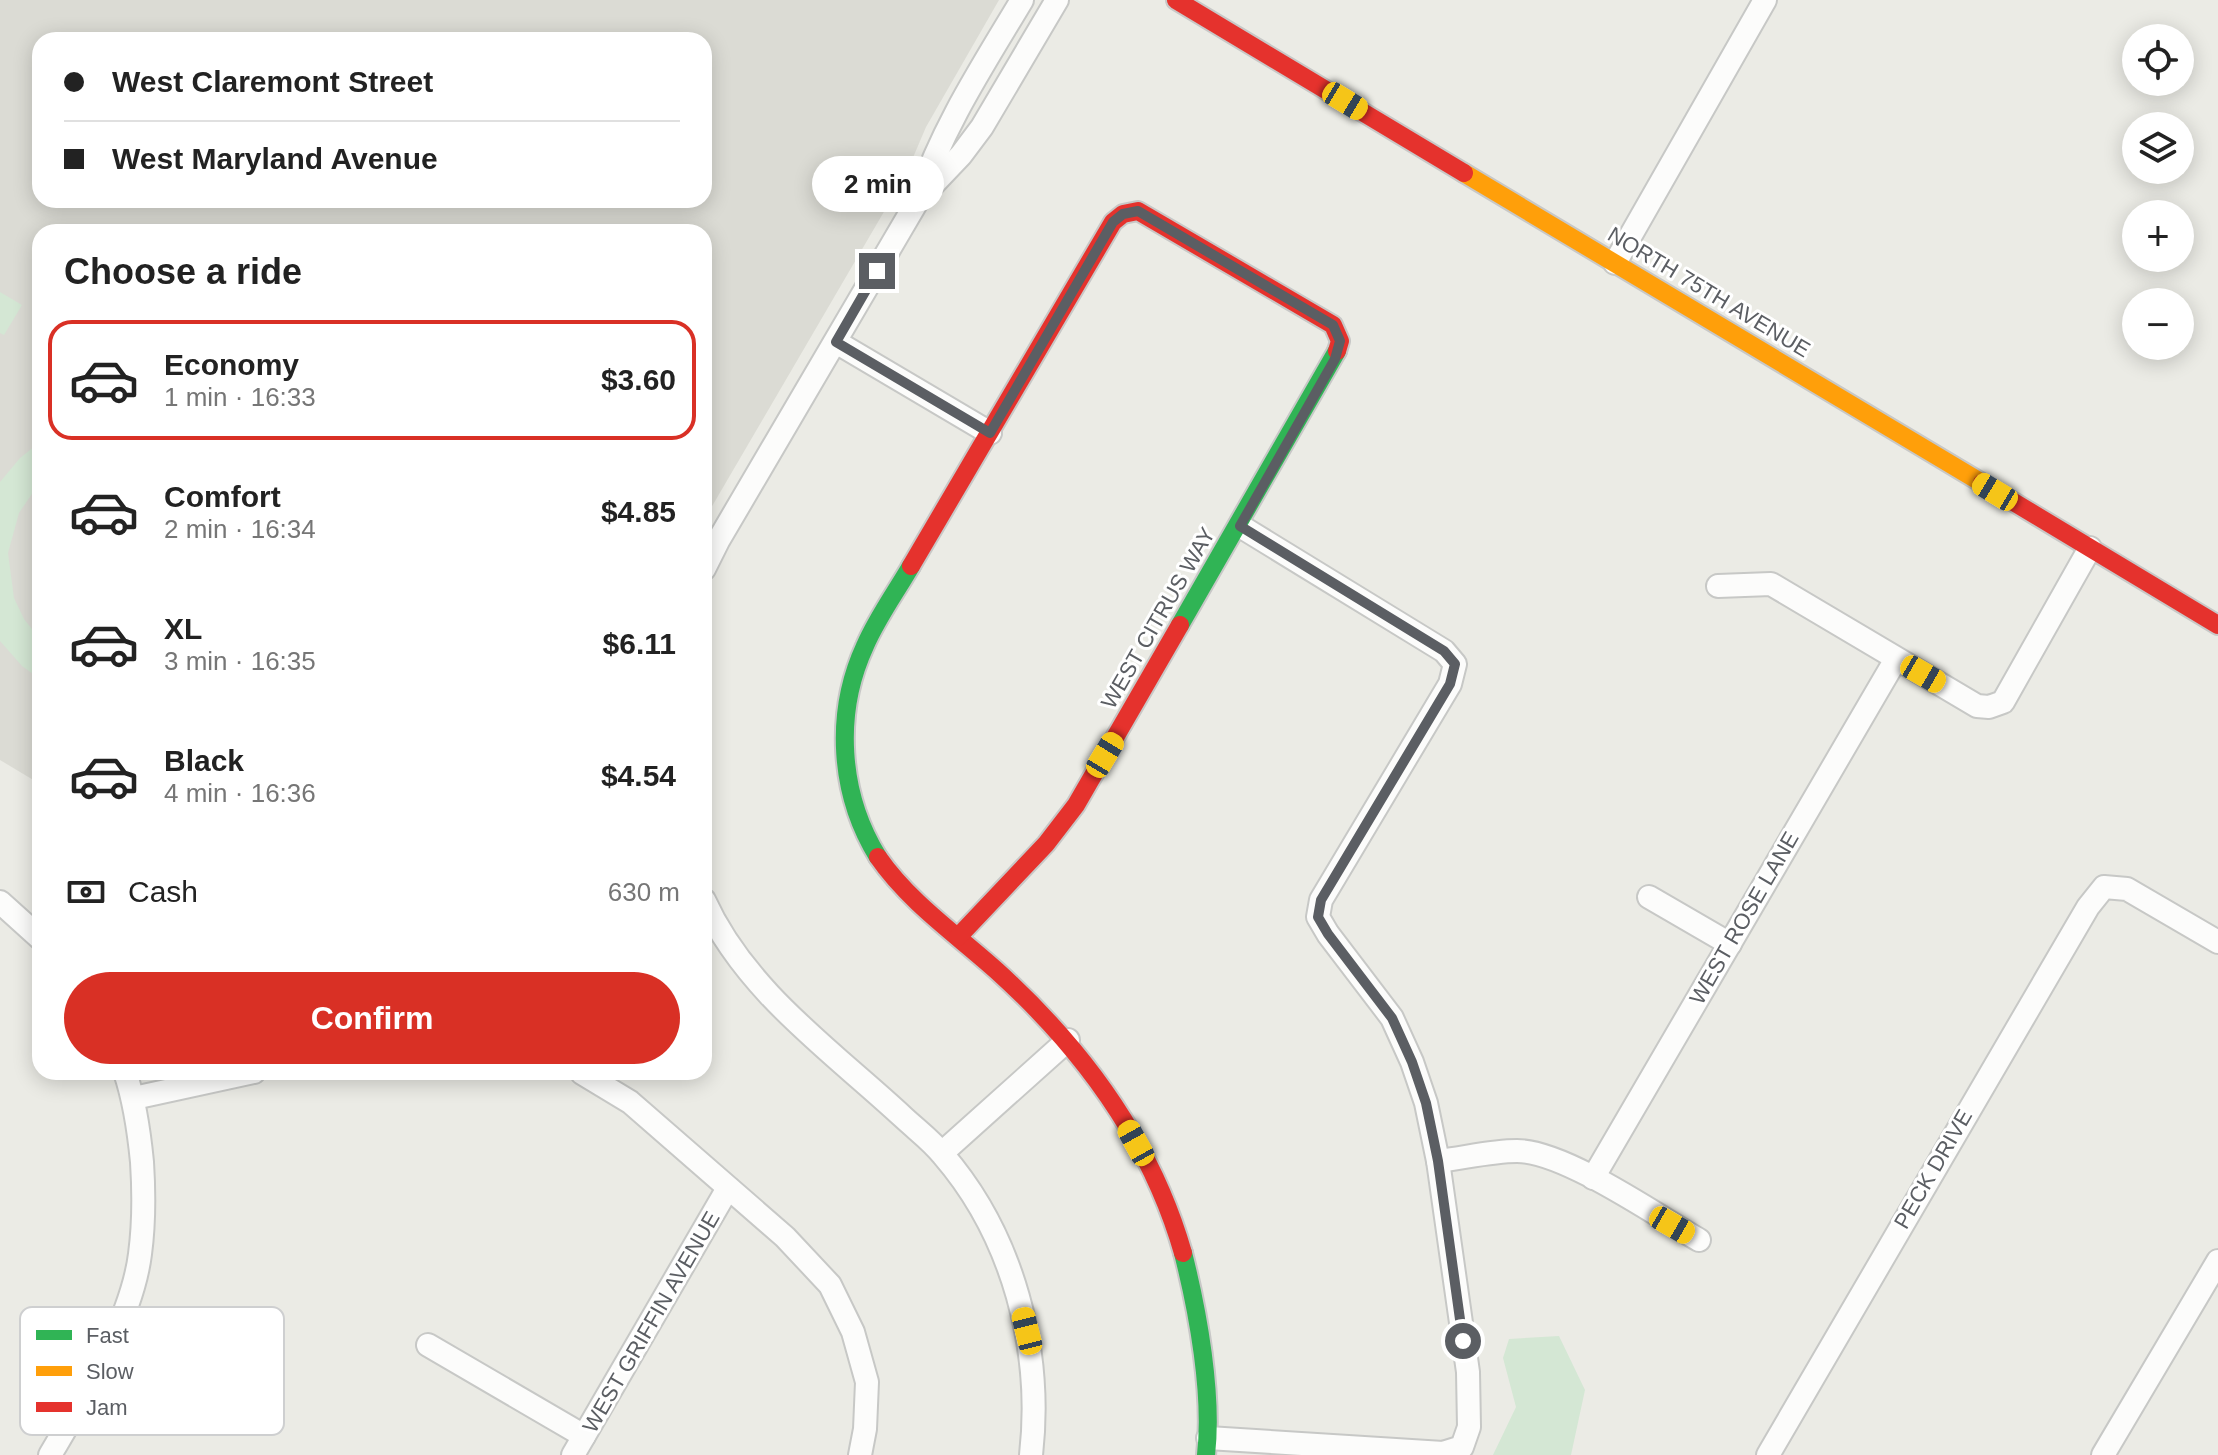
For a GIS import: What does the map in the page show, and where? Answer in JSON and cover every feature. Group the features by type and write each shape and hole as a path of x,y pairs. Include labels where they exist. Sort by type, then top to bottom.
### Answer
{"street":[{"path":"712,553 918,200 931,161 950,120 1022,0"},
{"path":"918,200 961,155 982,127 1057,0"},
{"name":"NORTH 75TH AVENUE","path":"1176,0 2218,625"},
{"path":"1615,263 1765,0"},
{"name":"WEST CITRUS WAY","path":"958,937 1046,844 1076,805 1240,526 1335,359 1340,341 1333,325 1138,211 1123,214 1113,222 990,433"},
{"path":"836,342 990,433 865,645 850,688 843,739 849,780 860,821 878,858 907,892 1014,986 1068,1040 1110,1098 1149,1166 1174,1224 1198,1322 1207,1446 1443,1453 1462,1447 1469,1427 1468,1372 1438,1161 1426,1103 1392,1018 1318,917 1321,900 1450,684 1455,664 1444,651 1240,526"},
{"path":"1718,586 1771,584 1977,706 1989,707 2003,702 2090,548"},
{"name":"WEST ROSE LANE","path":"1593,1178 1896,659"},
{"name":"PECK DRIVE","path":"1768,1455 2088,907 2104,887 2127,889 2218,942"},
{"path":"1649,897 1730,944"},
{"path":"0,902 32,931"},
{"path":"712,913 741,962 771,995 819,1043 942,1153 967,1185 988,1222 1022,1311 1032,1352 1035,1421 1031,1455"},
{"path":"942,1153 1068,1040"},
{"path":"126,1307 140,1256 144,1193 134,1098 128,1080"},
{"path":"134,1098 217,1080"},
{"path":"594,1080 630,1102 785,1237 830,1285 848,1320 867,1382 865,1429 860,1455"},
{"path":"1438,1161 1517,1151 1541,1154 1593,1178 1699,1240"},
{"name":"WEST GRIFFIN AVENUE","path":"578,1446 728,1188"},
{"path":"2103,1455 2218,1261"},
{"path":"428,1345 578,1446"},
{"path":"50,1455 61,1435"}],"shaded area":[{"path":"0,0 999,0 926,127 906,174 712,506 712,224 32,224 32,779 0,760"}],"green space":[{"path":"0,292 22,305 4,335 0,333"},
{"path":"32,448 32,494 19,513 8,553 14,598 32,629 32,673 0,641 0,482"},
{"path":"1559,1336 1585,1390 1571,1455 1493,1455 1516,1407 1503,1358 1509,1339"}],"traffic: fast":[{"path":"1180,625 1337,351"},
{"path":"878,857 855,807 849,780 845,753 848,698 865,646 911,566"},
{"path":"1183,1253 1206,1380 1206,1455"}],"traffic: slow":[{"path":"1464,173 1982,483"}],"traffic: jam":[{"path":"1176,0 1464,173"},
{"path":"911,566 1113,222 1123,214 1138,211 1333,325 1340,341 1337,351"},
{"path":"1982,483 2218,625"},
{"path":"958,937 1046,844 1076,805 1180,625"},
{"path":"878,857 904,889 1028,1001 1085,1065 1110,1099 1152,1173 1183,1253"}],"route":[{"path":"877,271 836,342 990,433 1113,222 1123,214 1138,211 1333,325 1340,341 1335,359 1240,526 1444,651 1455,664 1450,684 1321,900 1318,917 1392,1018 1412,1062 1426,1103 1438,1161 1463,1341"}]}
